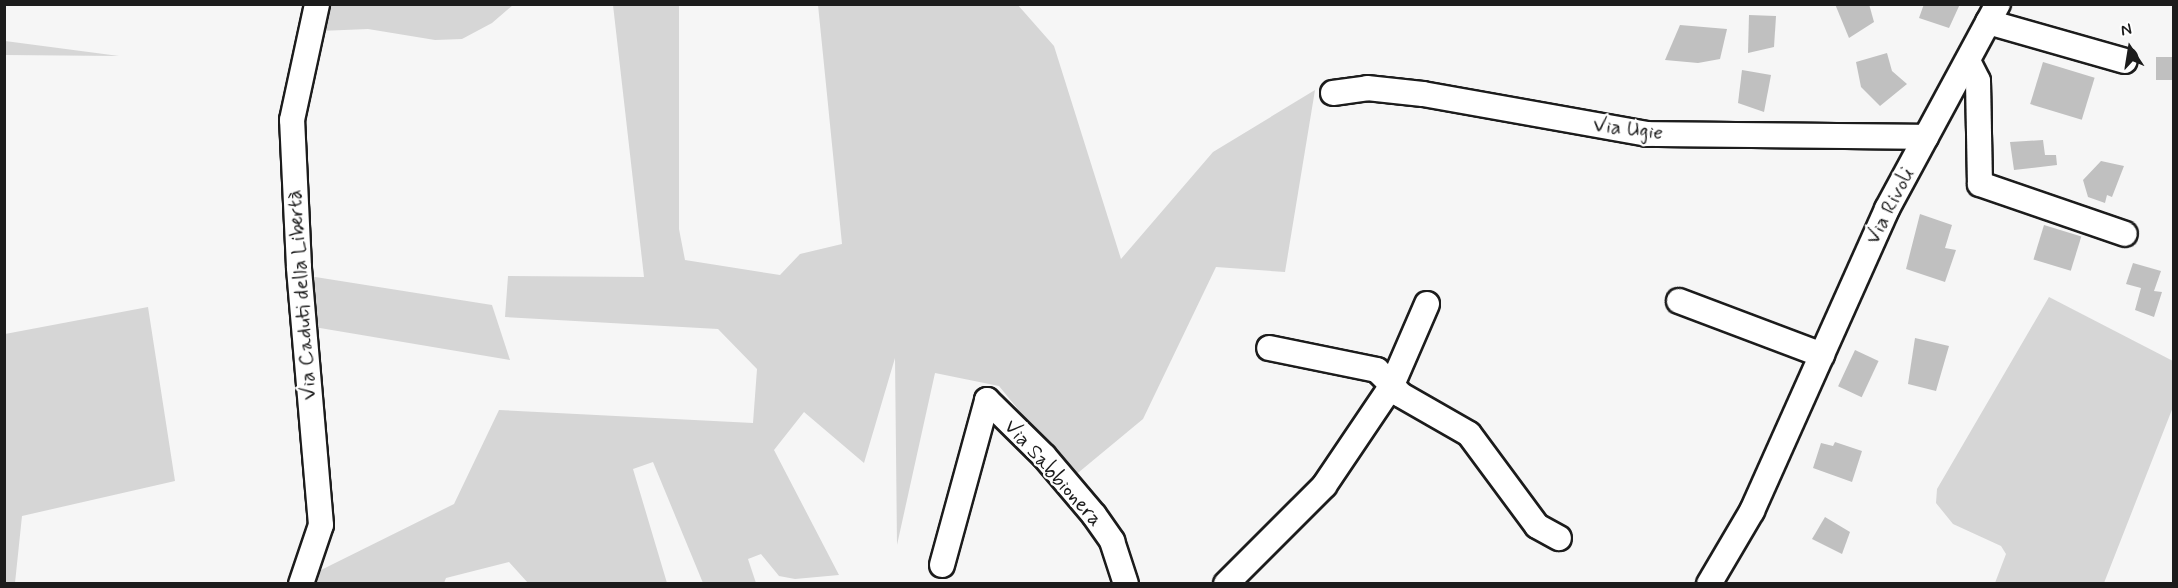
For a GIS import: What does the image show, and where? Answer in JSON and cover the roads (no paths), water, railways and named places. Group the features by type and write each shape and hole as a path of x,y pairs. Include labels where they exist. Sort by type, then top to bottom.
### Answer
{"street":[{"name":"Via Caduti della Libertà","path":"301,584 321,525 299,279 291,120 317,4"},
{"name":"Via Rivoli","path":"1709,584 1752,511 1887,209 1993,13 2125,61"},
{"path":"1968,61 1978,81 1980,184 2125,234"},
{"name":"Via Ugie","path":"1333,93 1368,88 1423,94 1647,134 1926,137"},
{"path":"1679,301 1822,355"},
{"path":"1226,584 1336,470 1392,385 1420,329 1427,304"},
{"path":"1269,348 1377,370 1401,395 1469,434 1537,526 1559,538"},
{"name":"Via Sabbionera","path":"942,565 987,400 1044,456 1094,515 1112,541 1126,584"}]}
